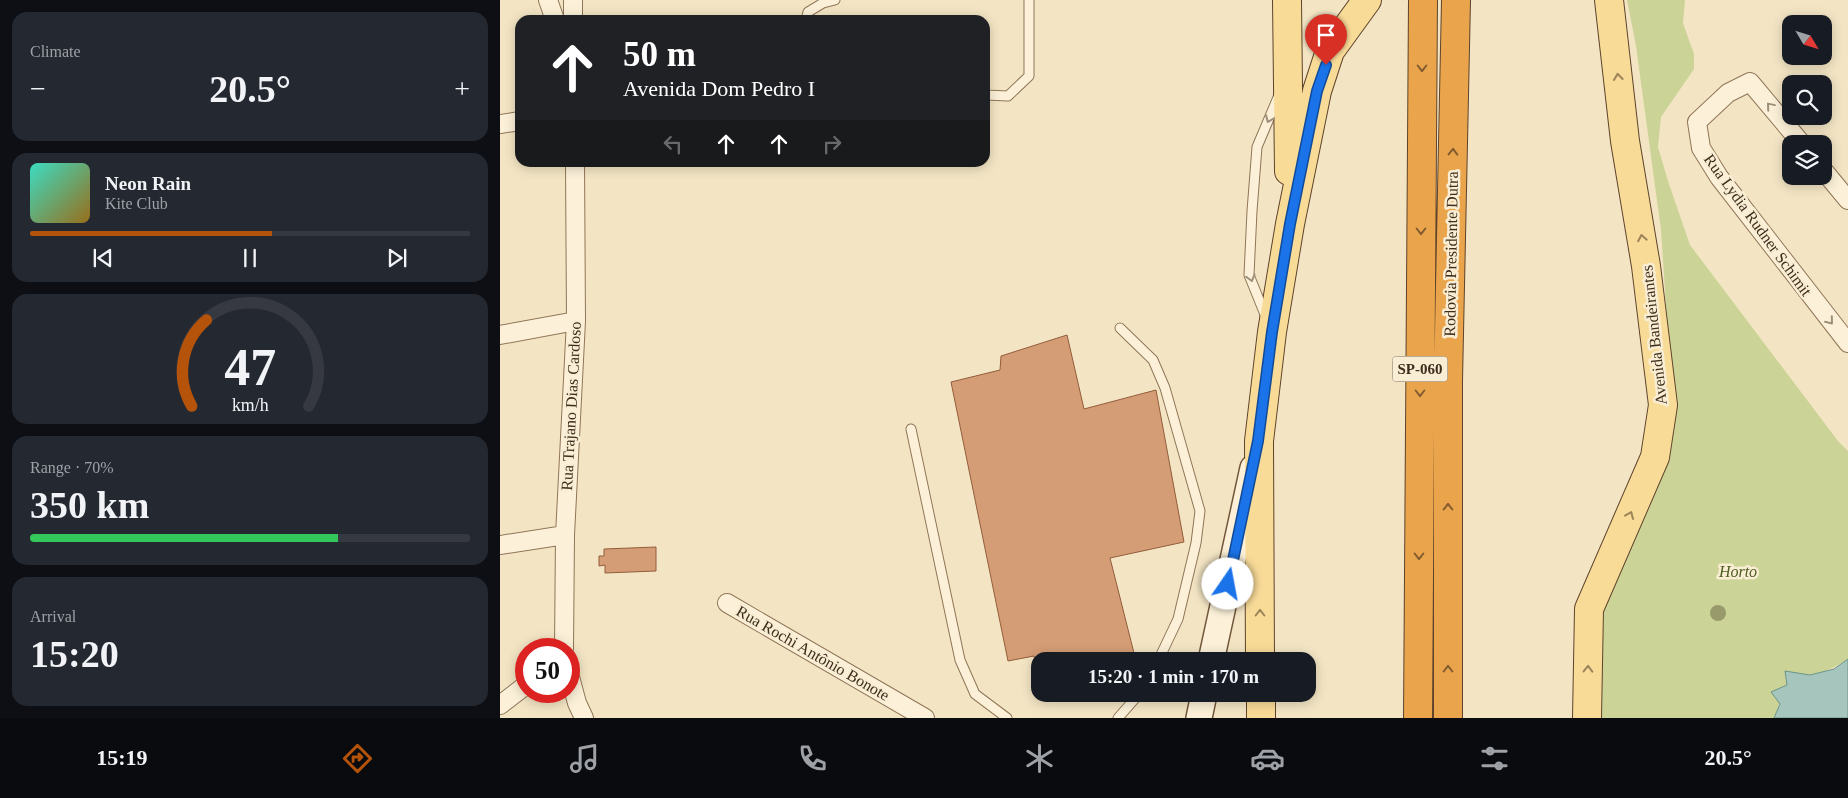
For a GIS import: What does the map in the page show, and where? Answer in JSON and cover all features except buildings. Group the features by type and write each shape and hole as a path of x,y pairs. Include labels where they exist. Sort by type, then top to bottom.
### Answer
{"highway":[{"name":"Rodovia Presidente Dutra","path":"1418,718 1423,0"},
{"name":"Rodovia Presidente Dutra","path":"1448,718 1448,381 1456,0"}],"main road":[{"path":"1287,0 1290,224"},
{"path":"1214,652 1258,441 1272,332 1290,224 1317,91 1327,59 1335,44 1366,0"},
{"name":"Avenida Bandeirantes","path":"1587,718 1589,610 1655,457 1664,405 1646,266 1624,141 1609,0"},
{"path":"1258,441 1260,652"},
{"path":"1199,718 1202,702"},
{"path":"1261,702 1261,718"}],"street":[{"path":"548,0 553,15"},
{"path":"573,0 573,15"},
{"name":"Rua Lydia Rudner Schimit","path":"1794,135 1750,82 1728,92 1697,122 1701,148 1719,177 1848,344"},
{"path":"500,124 515,122"},
{"name":"Rua Trajano Dias Cardoso","path":"564,638 565,535 576,321 575,167"},
{"path":"1832,180 1848,200"},
{"path":"500,335 576,321"},
{"path":"500,545 565,535"},
{"name":"Rua Rochi Antônio Bonote","path":"728,603 924,718"},
{"path":"500,705 515,693"},
{"path":"577,703 584,718"}],"lane":[{"path":"807,15 808,12 823,3 835,0"},
{"path":"990,95 1008,96 1029,76 1029,0"},
{"path":"1272,332 1249,275 1252,212 1257,147 1288,74"},
{"path":"1120,328 1153,360 1165,388 1200,511 1196,543 1178,619 1162,652"},
{"path":"911,429 960,660 975,694 1007,718"},
{"path":"1118,718 1133,702"}],"green space":[{"name":"Horto","path":"1627,0 1685,0 1683,23 1694,54 1694,69 1661,117 1658,147 1690,245 1838,441 1848,451 1848,659 1826,671 1787,685 1774,718 1598,718 1597,614 1672,397 1661,230 1636,46"}],"water":[{"path":"1848,659 1848,718 1774,718 1780,704 1771,692 1787,685 1785,671 1810,675 1834,669"}],"route":[{"path":"1228,584 1258,441 1272,332 1290,224 1317,91 1326,65"}]}
